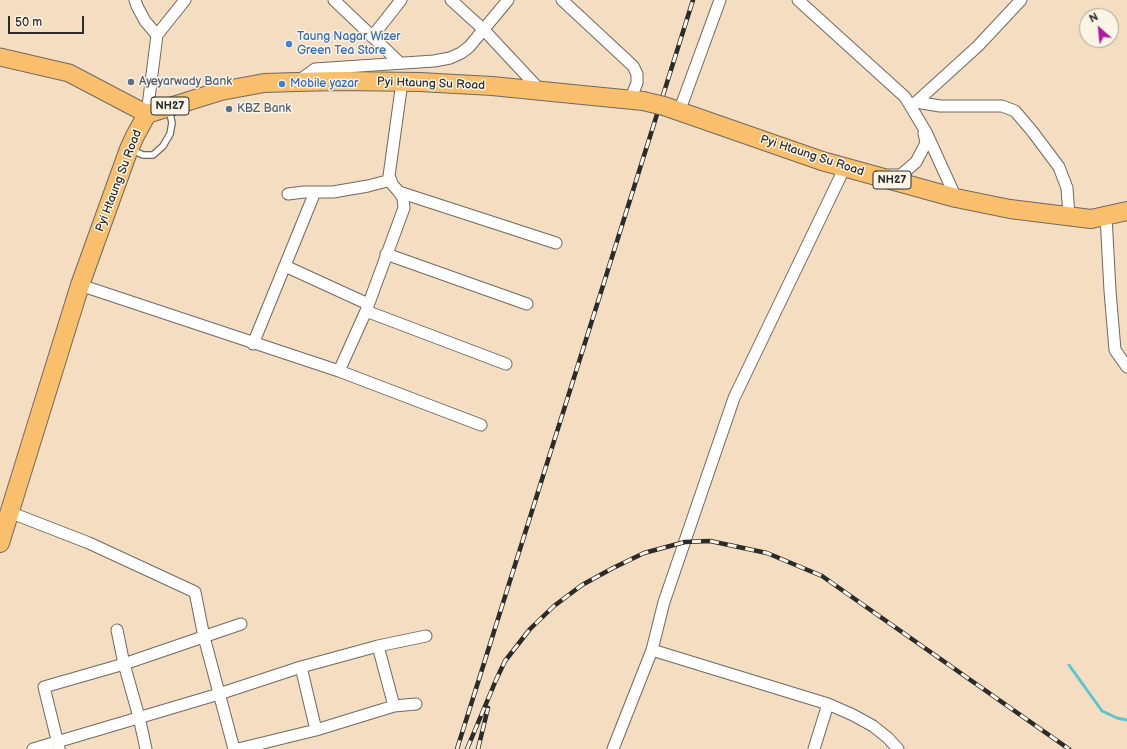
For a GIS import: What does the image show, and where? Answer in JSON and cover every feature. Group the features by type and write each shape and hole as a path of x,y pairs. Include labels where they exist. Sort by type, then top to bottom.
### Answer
{"highway":[{"name":"Pyi Htaung Su Road","path":"0,543 80,285 129,149 147,114 228,90 264,83 297,82 402,82 492,86 636,100"},
{"name":"NH27","path":"636,100 672,109"},
{"name":"Pyi Htaung Su Road","path":"672,109 822,161 956,198 1010,209 1091,219 1127,211"}],"main road":[{"path":"0,57 69,73 147,114"}],"street":[{"path":"135,0 145,21 157,35"},
{"path":"147,114 157,35 185,0"},
{"path":"334,0 400,64"},
{"path":"372,36 401,0"},
{"path":"451,0 484,29 540,90"},
{"path":"297,82 315,69 400,64 450,58 469,47 508,0"},
{"path":"562,0 633,66 637,74 636,100"},
{"path":"672,109 720,0"},
{"path":"798,0 914,105 922,126 956,198"},
{"path":"914,105 978,46 1021,0"},
{"path":"339,371 367,308 404,208 403,198 389,176 402,82"},
{"path":"914,105 1002,106 1015,111 1059,167 1067,188 1069,216"},
{"path":"874,176 901,175 916,162 926,143 922,126"},
{"path":"613,749 652,650 664,602 734,398 845,168"},
{"path":"288,194 304,192 333,192 368,186 391,180"},
{"path":"253,344 315,192"},
{"path":"399,192 556,243"},
{"path":"1106,216 1114,350 1127,367"},
{"path":"386,254 528,304"},
{"path":"285,266 367,308 506,364"},
{"path":"80,285 253,344 339,371 481,425"},
{"path":"9,512 89,543 195,592 204,637 234,749"},
{"path":"58,746 44,687 124,664 241,624"},
{"path":"117,630 124,664 139,717 146,749"},
{"path":"33,749 58,746 139,717 219,694 300,667 378,646 426,636"},
{"path":"378,646 394,706"},
{"path":"652,650 828,704 873,726 888,738 898,749"},
{"path":"300,667 316,730"},
{"path":"238,749 316,730 394,706 416,704"},
{"path":"814,749 828,704"}],"lane":[{"path":"129,149 142,155 153,155 163,146 170,134 172,123 168,107"}],"waterway":[{"path":"1069,665 1102,711 1117,718 1127,720"}],"railway":[{"path":"457,749 693,0"},
{"path":"467,749 505,661 530,629 554,606 582,585 644,553 685,542 710,541 767,553 822,576 1069,749"},
{"path":"478,749 488,708"}],"place":[{"name":"Taung Nagar Wizer Green Tea Store","path":"289,44"},
{"name":"Ayeyarwady Bank","path":"131,82"},
{"name":"Mobile yazar","path":"282,84"},
{"name":"KBZ Bank","path":"229,109"}]}
